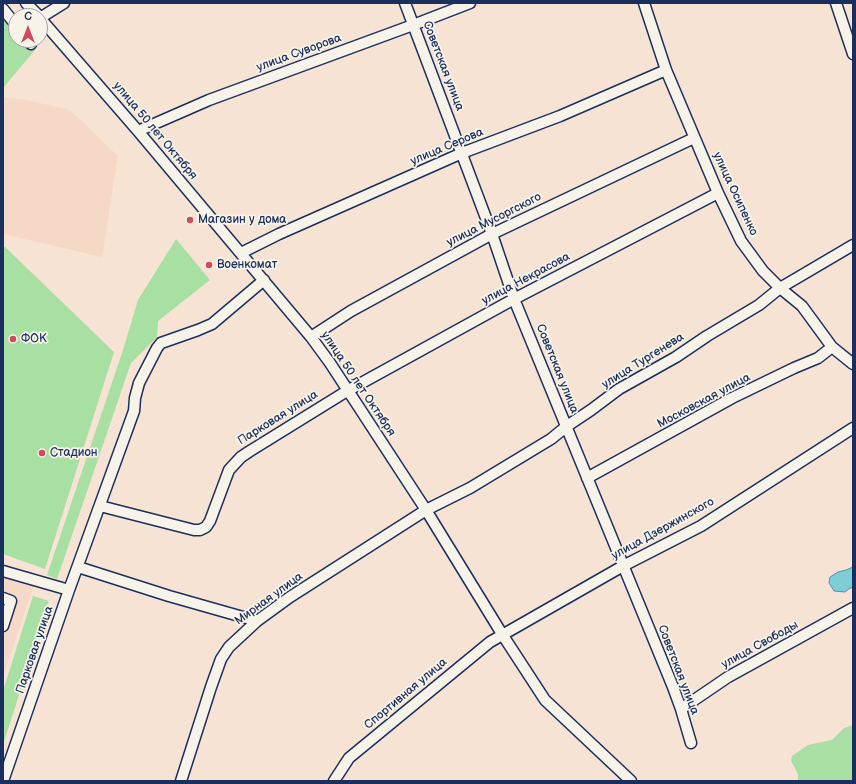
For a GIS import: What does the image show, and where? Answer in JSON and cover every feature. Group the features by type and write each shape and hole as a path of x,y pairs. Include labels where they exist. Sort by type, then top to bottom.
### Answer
{"street":[{"path":"48,12 64,3"},
{"name":"Советская улица","path":"405,3 492,234 514,299 681,709 690,743"},
{"name":"улица Суворова","path":"138,131 209,100 470,3"},
{"name":"улица Осипенко","path":"644,3 666,70 718,193 741,241 763,271 780,288 802,306 832,347 853,364"},
{"path":"836,3 853,54"},
{"name":"улица 50 лет Октября","path":"48,26 311,337 330,363 426,510 544,700 624,779"},
{"name":"улица Серова","path":"241,253 279,234 462,154 560,116 666,70"},
{"name":"улица Мусоргского","path":"311,337 323,331 351,311 492,234 694,138"},
{"name":"улица Некрасова","path":"347,390 514,299 718,193"},
{"name":"улица Тургенева","path":"426,510 470,488 544,443 619,389 676,357 758,305 780,288 853,245"},
{"name":"Парковая улица","path":"3,781 69,590 134,411 140,383 157,348 161,343 212,324 264,280"},
{"name":"Московская улица","path":"588,478 732,398 818,358 832,347"},
{"name":"Парковая улица","path":"100,506 194,530 200,530 206,527 210,521 229,470 241,457 347,390"},
{"name":"улица Дзержинского","path":"502,634 623,566 701,526 853,428"},
{"name":"Мирная улица","path":"181,781 221,659 229,647 257,621 290,597 426,510"},
{"path":"78,567 169,596 257,621"},
{"path":"3,570 69,590"},
{"path":"3,598 11,601 3,626"},
{"name":"улица Свободы","path":"681,709 728,678 853,608"},
{"name":"Спортивная улица","path":"334,781 349,758 490,642 502,634"}],"shaded area":[{"path":"3,97 22,99 70,110 118,156 102,257 3,234"},
{"path":"3,575 34,585 3,676"}],"green space":[{"path":"3,9 8,15 8,48 34,48 35,50 3,88"},
{"path":"176,239 210,280 158,321 157,337 131,363 57,579 47,575 123,350 138,300"},
{"name":"Стадион","path":"3,245 114,352 45,569 3,554"},
{"path":"33,596 49,601 3,745 3,691"},
{"path":"853,725 853,781 798,781 798,774 791,761 792,756 808,745 832,740 844,728"}],"water":[{"path":"853,567 853,588 850,588 845,592 834,591 829,583 830,577 838,572"}],"place":[{"name":"Магазин у дома","path":"190,220"},
{"name":"Военкомат","path":"209,265"},
{"name":"ФОК","path":"13,339"},
{"name":"Стадион","path":"42,453"}]}
